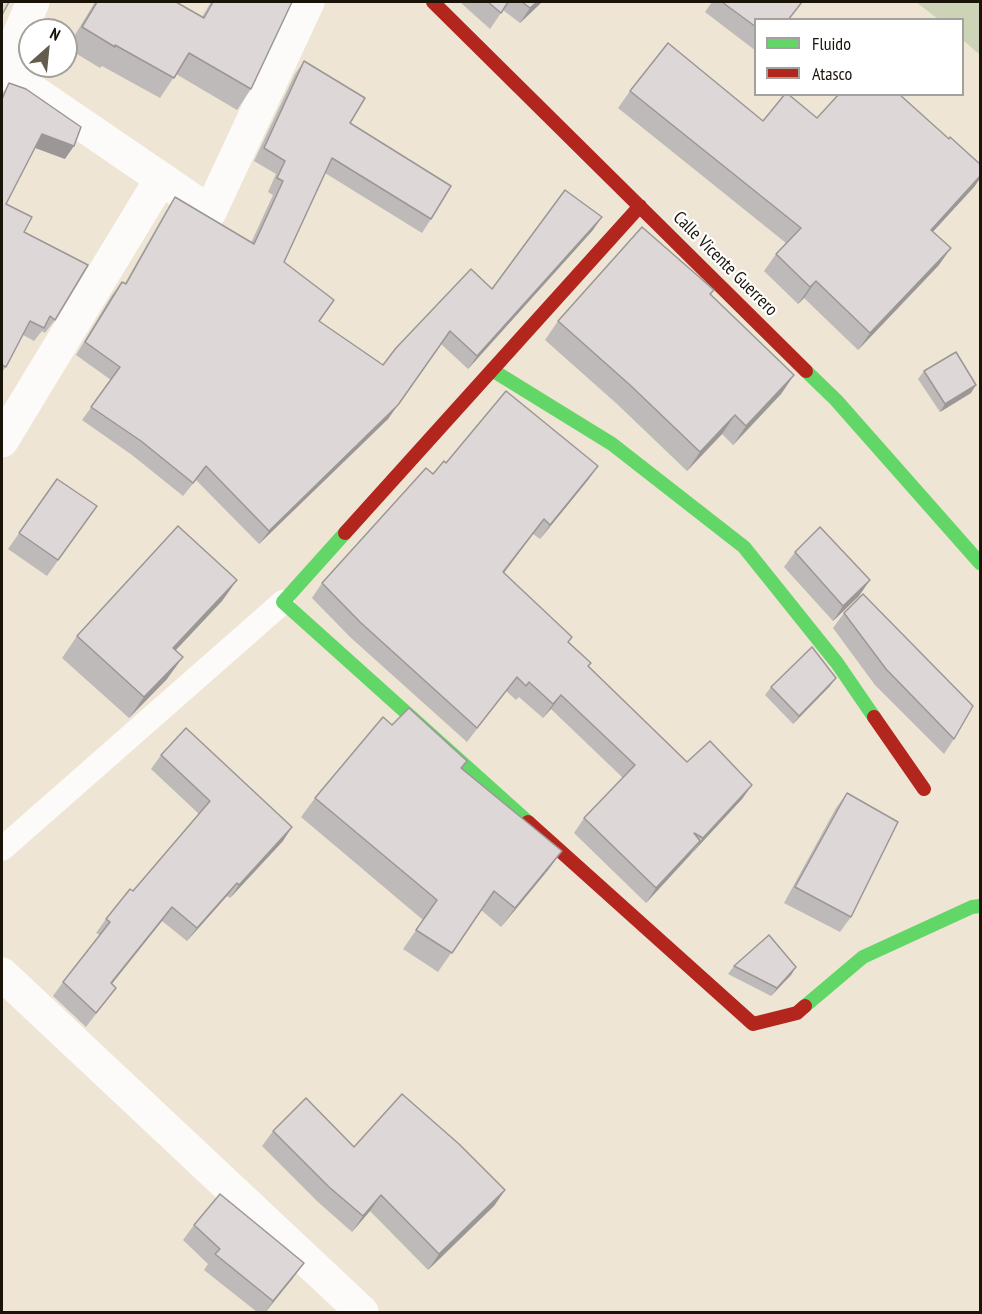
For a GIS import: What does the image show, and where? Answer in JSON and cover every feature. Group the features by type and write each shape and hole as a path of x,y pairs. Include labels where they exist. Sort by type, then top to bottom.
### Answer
{"street":[{"path":"33,2 2,72 210,212 308,2"},
{"name":"Calle Vicente Guerrero","path":"433,2 836,400 981,563"},
{"path":"2,441 161,179"},
{"path":"640,206 283,602 753,1024 797,1013 863,957 972,907 981,906"},
{"path":"492,370 612,444 744,546 837,663 924,789"},
{"path":"2,974 362,1312"}],"lane":[{"path":"2,849 283,602"}],"green space":[{"path":"916,2 980,2 980,55 964,41 964,18 937,18"}],"building":[{"path":"2,2 9,2 2,15"},
{"path":"97,2 176,2 204,18 213,2 292,2 251,89 189,53 174,78 115,45 115,47 82,27"},
{"path":"488,2 508,2 501,13"},
{"path":"522,2 537,2 530,8"},
{"path":"722,2 802,2 790,18 754,18 754,26"},
{"path":"668,43 763,121 783,96 790,96 817,118 837,96 901,96 981,165 981,175 931,230 951,248 870,333 816,281 810,287 776,254 801,228 630,91"},
{"path":"304,61 365,98 350,123 451,186 431,219 332,158 284,262 334,300 319,321 383,365 396,348 471,269 492,289 565,190 602,217 477,356 450,331 398,405 269,531 206,466 193,483 141,441 91,407 120,367 85,342 122,282 126,284 175,197 254,244 283,181 277,178 285,161 264,148"},
{"path":"9,83 26,89 81,127 74,146 42,134 6,204 32,217 24,232 88,265 55,320 50,316 44,328 30,321 6,367 2,365 2,99"},
{"path":"642,227 714,290 710,294 794,375 746,426 735,415 700,452 558,321"},
{"path":"956,352 976,385 945,404 924,371"},
{"path":"506,391 598,466 550,525 544,519 503,572 572,637 568,642 591,663 588,666 687,762 710,741 752,785 703,838 694,833 700,841 656,888 584,818 635,765 561,695 553,704 529,682 526,686 517,677 477,728 360,622 322,583 426,468 433,474 444,461 446,463"},
{"path":"57,479 97,506 58,560 19,533"},
{"path":"178,526 237,580 173,648 183,657 144,697 77,636"},
{"path":"820,527 870,580 843,606 795,552"},
{"path":"863,594 973,706 954,739 886,669 844,613"},
{"path":"812,647 836,678 799,716 771,687"},
{"path":"409,708 467,761 461,768 562,851 515,908 494,891 452,953 416,930 437,900 315,798 383,717 392,725"},
{"path":"186,728 292,827 197,928 172,907 111,983 116,988 96,1013 63,982 110,922 106,919 130,889 133,891 210,801 161,755"},
{"path":"847,793 898,822 851,917 795,887"},
{"path":"769,935 796,967 777,988 734,966"},
{"path":"402,1094 459,1144 505,1190 439,1254 381,1195 363,1216 329,1187 273,1131 306,1098 354,1147"},
{"path":"220,1194 304,1263 273,1301 215,1254 220,1249 194,1225"}],"traffic: fast":[{"path":"492,370 612,444 744,547 837,663 874,717"},
{"path":"806,371 836,400 980,563"},
{"path":"345,533 283,602 528,822"},
{"path":"805,1006 863,957 972,907 980,906"}],"traffic: jam":[{"path":"433,2 806,371"},
{"path":"345,533 640,206"},
{"path":"874,717 924,789"},
{"path":"528,822 753,1024 797,1013 805,1006"}]}
